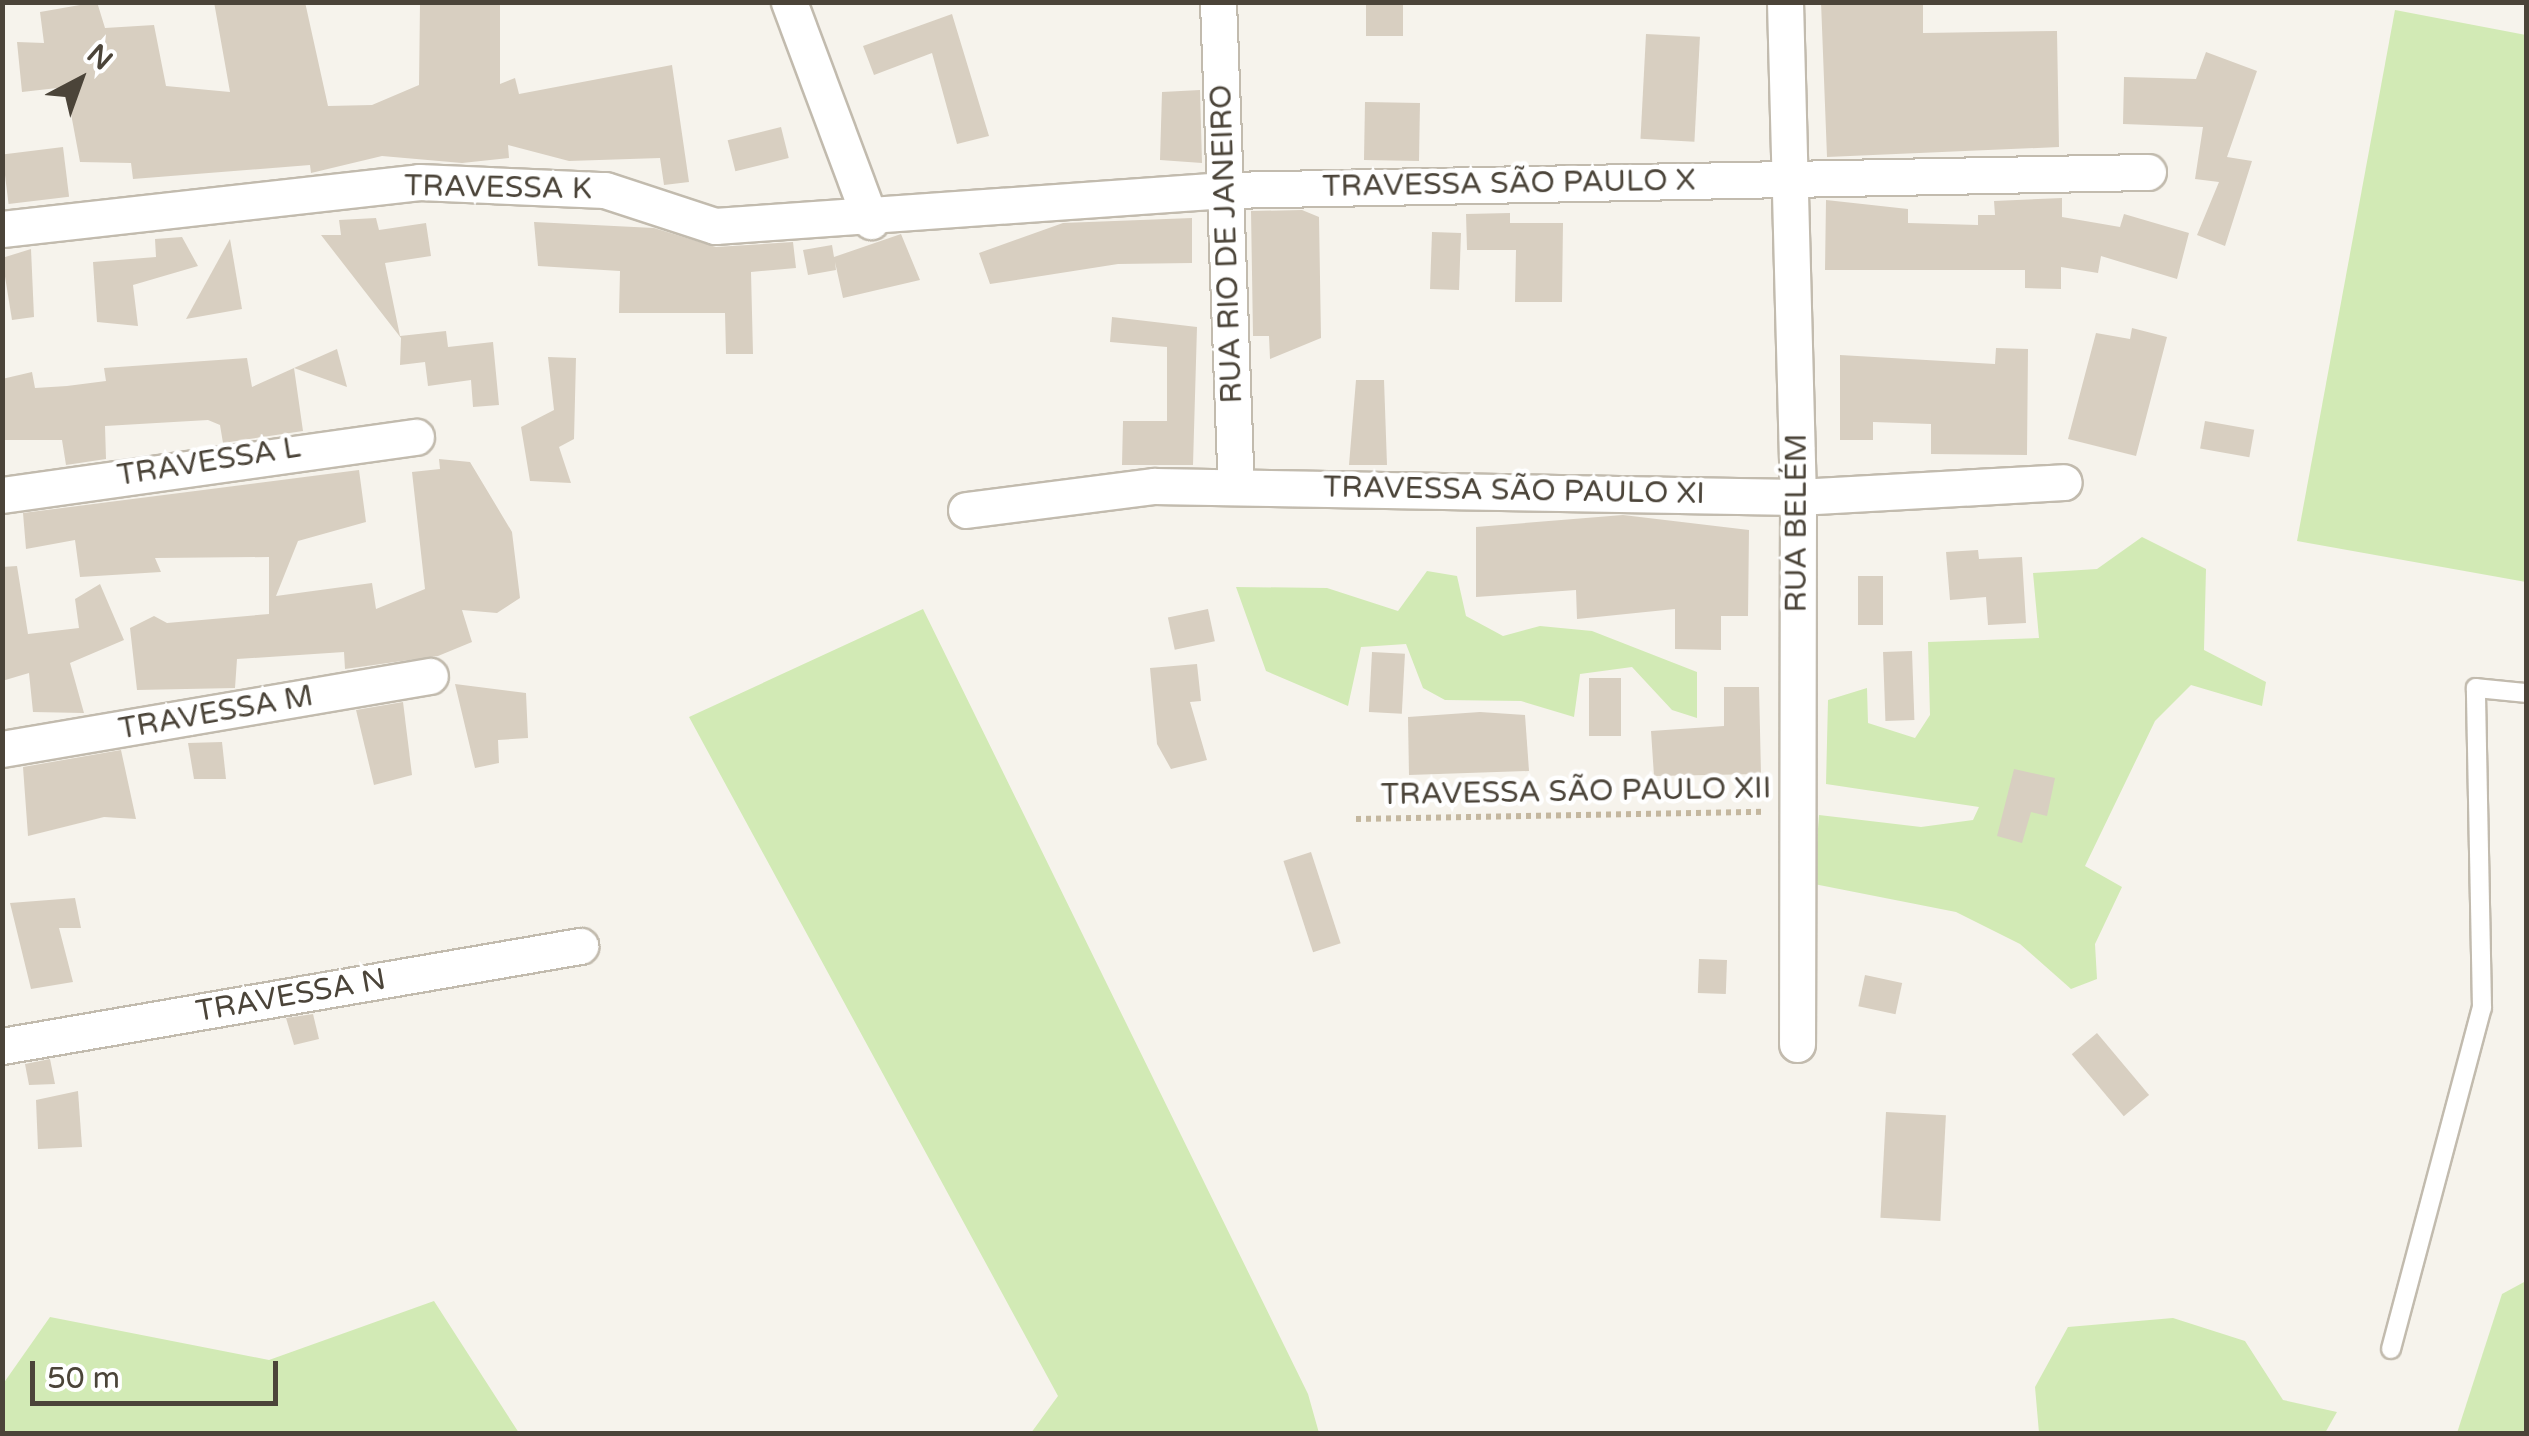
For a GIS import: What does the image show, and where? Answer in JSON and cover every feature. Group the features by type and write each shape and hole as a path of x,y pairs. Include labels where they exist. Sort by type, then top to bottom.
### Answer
{"street":[{"path":"790,2 871,220"},
{"name":"RUA RIO DE JANEIRO","path":"1218,2 1236,485"},
{"name":"RUA BELÉM","path":"1785,2 1798,496 1797,1044"},
{"name":"TRAVESSA SÃO PAULO X","path":"871,220 1225,190 2148,172"},
{"name":"TRAVESSA K","path":"2,229 419,182 605,190 715,226 871,220"},
{"name":"TRAVESSA L","path":"2,496 416,437"},
{"name":"TRAVESSA SÃO PAULO XI","path":"966,510 1236,485 1798,496 2064,482"},
{"name":"TRAVESSA M","path":"2,749 430,676"},
{"name":"TRAVESSA N","path":"2,1046 580,946"}],"lane":[{"path":"2391,1349 2482,1008 2476,688 2526,693"}],"path":[{"name":"TRAVESSA SÃO PAULO XII","path":"1356,819 1796,811"}],"green space":[{"path":"2395,10 2526,35 2526,582 2297,541"},
{"path":"2142,537 2206,569 2204,650 2266,682 2262,706 2191,685 2155,721 2085,866 2122,887 2095,944 2097,979 2071,989 2020,944 1956,912 1814,884 1819,815 1921,827 1973,820 1979,807 1826,784 1828,700 1867,688 1868,723 1915,738 1930,715 1928,642 2039,638 2033,573 2097,569"},
{"path":"1427,571 1457,576 1466,616 1503,636 1540,626 1592,631 1697,672 1697,718 1672,710 1632,667 1580,674 1574,717 1521,701 1445,700 1423,688 1406,644 1361,647 1348,706 1266,671 1236,587 1327,588 1398,611"},
{"path":"923,609 1308,1394 1319,1433 1031,1433 1058,1396 689,717"},
{"path":"2526,1281 2526,1433 2457,1433 2502,1294"},
{"path":"434,1301 519,1433 3,1433 3,1384 50,1317 269,1360"},
{"path":"2173,1318 2245,1341 2283,1400 2337,1412 2325,1433 2039,1433 2035,1387 2068,1327"}],"building":[{"path":"97,2 105,28 154,25 166,86 230,92 214,2 305,2 328,106 372,105 419,85 420,2 500,2 500,84 515,78 519,94 672,65 689,182 664,185 660,158 569,161 508,145 509,158 462,163 382,156 311,173 310,165 133,179 131,163 80,162 66,87 22,92 17,42 44,43 40,12"},
{"path":"1366,2 1403,2 1403,36 1366,36"},
{"path":"1821,2 1923,2 1923,33 2057,31 2059,147 1827,157"},
{"path":"952,14 989,136 957,144 932,53 874,75 863,46"},
{"path":"1646,34 1700,37 1694,142 1641,139"},
{"path":"2206,52 2257,71 2227,157 2252,161 2225,246 2197,235 2219,182 2195,179 2203,127 2123,124 2124,77 2196,79"},
{"path":"1200,90 1202,163 1160,160 1162,92"},
{"path":"1365,102 1420,103 1419,161 1364,160"},
{"path":"781,127 789,158 735,171 728,140"},
{"path":"63,147 69,197 9,204 2,154"},
{"path":"2062,198 2062,217 2120,227 2124,214 2189,233 2177,279 2101,256 2098,273 2061,267 2061,289 2025,288 2025,270 1825,270 1826,200 1908,209 1908,223 1978,225 1978,215 1995,215 1994,201"},
{"path":"1302,210 1319,217 1321,338 1270,359 1269,336 1253,336 1251,211"},
{"path":"1510,213 1510,223 1563,223 1562,302 1515,302 1516,250 1467,250 1466,214"},
{"path":"376,218 379,230 426,223 431,256 385,263 400,336 446,331 448,347 493,342 499,405 473,407 471,380 428,386 425,362 400,365 401,338 321,235 341,235 339,220"},
{"path":"1192,218 1192,263 1118,264 990,284 979,253 1063,223"},
{"path":"534,222 654,228 716,247 793,242 796,268 751,272 753,354 726,354 725,313 619,313 620,271 538,266"},
{"path":"1432,232 1461,233 1459,290 1430,289"},
{"path":"901,234 920,280 843,298 835,262 836,270 808,275 803,250 832,245 834,257"},
{"path":"182,237 198,266 133,285 138,326 97,322 93,262 156,257 155,239"},
{"path":"230,239 242,309 186,319"},
{"path":"31,249 34,317 12,320 2,258"},
{"path":"1112,317 1197,327 1193,465 1122,465 1123,421 1167,421 1167,347 1110,342"},
{"path":"2132,328 2167,337 2136,456 2068,439 2096,333 2130,339"},
{"path":"1996,348 2028,349 2027,455 1931,454 1931,424 1873,422 1873,440 1840,440 1840,355 1995,364"},
{"path":"337,349 347,387 294,368"},
{"path":"548,357 576,358 574,439 559,447 571,483 530,481 521,427 554,410"},
{"path":"247,358 252,387 294,368 303,431 223,443 220,425 208,420 105,426 106,459 66,465 62,440 2,440 2,379 32,372 35,388 67,386 106,381 104,368"},
{"path":"1356,380 1384,380 1387,465 1349,465"},
{"path":"2205,421 2254,430 2249,457 2200,449"},
{"path":"439,459 470,462 512,532 520,598 497,613 462,610 472,642 438,656 345,669 344,652 237,659 235,688 137,690 130,628 154,616 167,623 269,614 269,557 155,558 161,572 80,577 75,540 26,549 23,513 359,470 366,522 298,541 276,596 372,583 376,609 425,589 412,472 440,469"},
{"path":"1623,515 1749,530 1748,616 1721,616 1721,650 1675,649 1675,609 1577,619 1576,590 1476,597 1476,527"},
{"path":"1978,550 1979,559 2022,557 2026,623 1988,625 1986,597 1950,600 1946,552"},
{"path":"17,566 28,634 79,628 75,599 100,584 124,640 70,663 84,713 33,712 29,673 2,681 2,567"},
{"path":"1858,576 1883,576 1883,625 1858,625"},
{"path":"1208,609 1215,641 1175,650 1168,618"},
{"path":"1912,651 1914,720 1885,721 1883,652"},
{"path":"1372,652 1405,654 1402,714 1369,712"},
{"path":"1197,664 1201,701 1190,702 1207,760 1171,769 1157,744 1150,668"},
{"path":"1589,678 1621,678 1621,736 1589,736"},
{"path":"455,684 526,693 528,738 498,740 499,763 475,768"},
{"path":"1724,687 1759,687 1761,774 1654,776 1651,731 1724,726"},
{"path":"403,702 412,775 374,785 356,710"},
{"path":"1480,712 1525,715 1529,771 1409,775 1408,717"},
{"path":"222,742 226,779 194,779 188,743"},
{"path":"121,750 136,819 104,817 28,836 23,767"},
{"path":"2014,769 2055,778 2047,816 2031,812 2022,843 1997,836"},
{"path":"1311,852 1341,943 1313,952 1283,861"},
{"path":"75,898 81,928 59,928 73,982 31,989 10,903"},
{"path":"1699,959 1727,960 1726,994 1698,993"},
{"path":"1865,975 1902,983 1896,1014 1858,1006"},
{"path":"313,1014 319,1039 294,1045 286,1018"},
{"path":"2097,1033 2149,1095 2124,1116 2072,1054"},
{"path":"50,1059 55,1084 29,1085 25,1064"},
{"path":"78,1091 82,1147 38,1149 36,1100"},
{"path":"1886,1112 1946,1115 1940,1221 1880,1218"}]}
